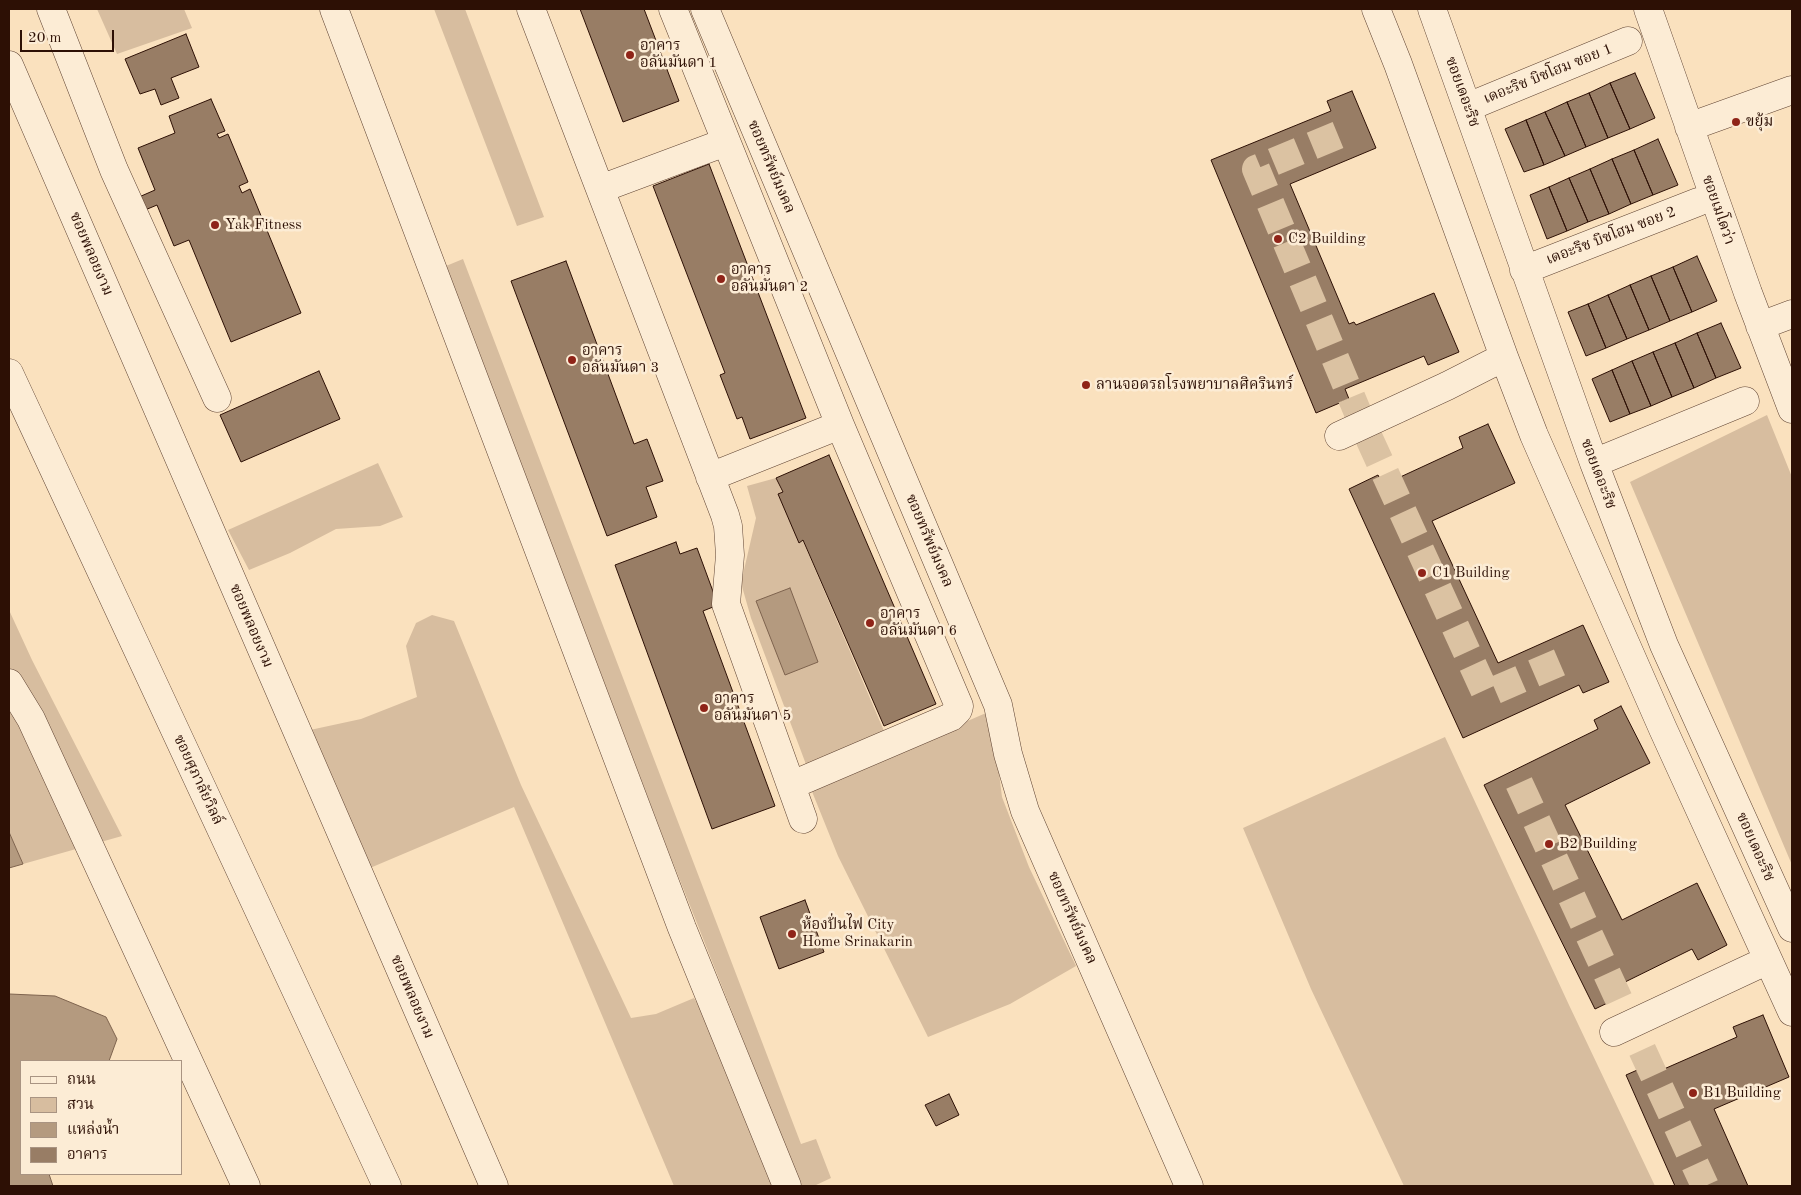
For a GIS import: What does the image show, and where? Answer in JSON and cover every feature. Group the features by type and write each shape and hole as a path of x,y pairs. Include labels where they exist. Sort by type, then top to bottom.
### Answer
{"street":[{"path":"51,9 114,170 217,398"},
{"path":"334,9 682,928 787,1186"},
{"path":"531,9 728,526 730,570 726,604 803,819"},
{"path":"673,9 840,424 959,706 958,710 951,717 792,785"},
{"name":"ซอยทรัพย์มงคล","path":"705,9 998,704 1008,754 1025,811 1189,1186"},
{"path":"1376,9 1398,64 1504,358 1542,452 1663,729 1792,1012"},
{"name":"ซอยเดอะริช","path":"1432,9 1594,463 1664,645 1792,928"},
{"name":"ซอยเมโดว่า","path":"1648,9 1760,326 1792,409"},
{"name":"เดอะริช บิซโฮม ซอย 1","path":"1468,107 1628,41"},
{"name":"ซอยพลอยงาม","path":"9,65 494,1186"},
{"path":"1689,127 1792,90"},
{"path":"600,189 726,142"},
{"name":"เดอะริช บิซโฮม ซอย 2","path":"1524,270 1698,202"},
{"path":"1760,326 1792,314"},
{"path":"1339,436 1504,358"},
{"name":"ซอยศุภาลัยวิลล์","path":"9,373 387,1186"},
{"path":"1594,463 1745,401"},
{"path":"710,477 840,424"},
{"path":"9,683 31,720 246,1186"},
{"path":"1614,1032 1768,960"}],"green space":[{"path":"97,9 184,9 192,28 117,54"},
{"path":"434,9 465,9 544,217 517,226"},
{"path":"463,259 801,1144 816,1139 831,1178 814,1186 801,1186 668,850 446,266"},
{"path":"1767,415 1792,477 1792,865 1630,482"},
{"path":"378,463 403,517 380,526 336,529 290,553 249,570 228,530"},
{"path":"776,478 887,738 807,767 751,618 741,583 756,518 747,486"},
{"path":"9,610 32,660 122,836 23,864 9,832"},
{"path":"432,615 454,621 521,785 631,1018 656,1014 694,998 714,1031 778,1186 674,1186 514,807 370,868 310,730 361,719 417,697 406,646 416,623"},
{"path":"986,713 997,757 1002,797 1029,867 1076,966 1010,1004 928,1037 838,856 811,789"},
{"path":"1445,737 1655,1186 1404,1186 1311,989 1243,828"}],"water":[{"path":"790,588 818,662 785,675 756,601"},
{"path":"9,832 23,864 9,868"},
{"path":"9,994 55,996 106,1017 117,1039 109,1060 20,1060 20,1175 49,1175 53,1186 9,1186"}],"building":[{"name":"อาคาร อลันมันดา 1","path":"580,9 644,9 679,101 623,122"},
{"path":"186,34 199,67 171,78 179,98 161,105 155,89 140,94 125,59"},
{"path":"1635,73 1655,118 1630,129 1610,83"},
{"path":"1610,83 1630,129 1608,138 1589,93"},
{"name":"C2 Building","path":"1352,91 1376,148 1290,184 1349,324 1354,322 1356,325 1434,293 1459,352 1428,365 1424,356 1345,389 1349,399 1316,413 1211,160 1331,111 1327,101"},
{"path":"1589,93 1608,138 1586,147 1567,102"},
{"name":"Yak Fitness","path":"211,99 225,131 217,134 219,138 228,134 248,182 239,186 242,193 250,189 301,313 231,342 189,240 174,246 157,205 145,210 139,197 155,190 138,148 175,133 169,116"},
{"path":"1567,102 1586,147 1565,156 1545,112"},
{"path":"1545,112 1565,156 1544,165 1526,120"},
{"path":"1526,120 1544,165 1524,172 1505,129"},
{"path":"1658,139 1678,185 1653,195 1634,150"},
{"path":"1634,150 1653,195 1631,204 1612,159"},
{"path":"1612,159 1631,204 1609,214 1590,169"},
{"name":"อาคาร อลันมันดา 2","path":"709,164 806,418 750,439 742,417 737,419 720,375 725,373 653,186"},
{"path":"1590,169 1609,214 1588,222 1569,178"},
{"path":"1569,178 1588,222 1567,231 1549,187"},
{"path":"1549,187 1567,231 1547,239 1530,195"},
{"path":"1697,256 1717,301 1692,312 1673,267"},
{"name":"อาคาร อลันมันดา 3","path":"566,261 634,444 647,439 663,481 646,487 657,517 607,536 511,281"},
{"path":"1673,267 1692,312 1670,321 1651,276"},
{"path":"1651,276 1670,321 1649,330 1630,285"},
{"path":"1630,285 1649,330 1627,339 1608,295"},
{"path":"1608,295 1627,339 1606,348 1588,304"},
{"path":"1588,304 1606,348 1586,356 1568,312"},
{"path":"1721,323 1741,368 1716,378 1697,333"},
{"path":"1697,333 1716,378 1694,388 1675,343"},
{"path":"1675,343 1694,388 1672,397 1653,352"},
{"path":"1653,352 1672,397 1651,406 1632,361"},
{"path":"1632,361 1651,406 1630,414 1612,370"},
{"path":"1612,370 1630,414 1610,422 1592,379"},
{"path":"319,371 340,419 241,462 220,415"},
{"name":"C1 Building","path":"1488,424 1515,483 1432,521 1498,663 1583,625 1609,682 1583,693 1579,685 1463,738 1349,489 1378,475 1383,485 1463,448 1459,437"},
{"name":"อาคาร อลันมันดา 6","path":"829,455 936,704 884,726 803,540 799,543 778,494 783,492 776,478"},
{"name":"อาคาร อลันมันดา 5","path":"676,542 680,554 697,548 718,605 703,611 775,806 712,829 615,565"},
{"name":"B2 Building","path":"1621,706 1650,763 1565,805 1622,920 1697,883 1727,945 1698,960 1692,949 1621,984 1626,994 1595,1009 1484,785 1598,729 1594,720"},
{"name":"ห้องปั่นไฟ City Home Srinakarin","path":"805,900 824,952 779,969 760,917"},
{"name":"B1 Building","path":"1763,1015 1789,1077 1714,1109 1748,1186 1675,1186 1626,1075 1660,1060 1664,1069 1737,1037 1733,1027"},
{"path":"949,1094 959,1115 936,1126 925,1105"}],"tunnel":[{"path":"1338,135 1256,169 1363,425 1486,694 1572,657"},
{"path":"1519,783 1705,1186"}],"place":[{"name":"อาคาร อลันมันดา 1","path":"630,55"},
{"name":"ขยุ้ม","path":"1736,122"},
{"name":"Yak Fitness","path":"215,225"},
{"name":"C2 Building","path":"1278,239"},
{"name":"อาคาร อลันมันดา 2","path":"721,279"},
{"name":"อาคาร อลันมันดา 3","path":"572,360"},
{"name":"ลานจอดรถโรงพยาบาลศิครินทร์","path":"1086,385"},
{"name":"C1 Building","path":"1422,573"},
{"name":"อาคาร อลันมันดา 6","path":"870,623"},
{"name":"อาคาร อลันมันดา 5","path":"704,708"},
{"name":"B2 Building","path":"1549,844"},
{"name":"ห้องปั่นไฟ City Home Srinakarin","path":"792,934"},
{"name":"B1 Building","path":"1693,1093"}]}
